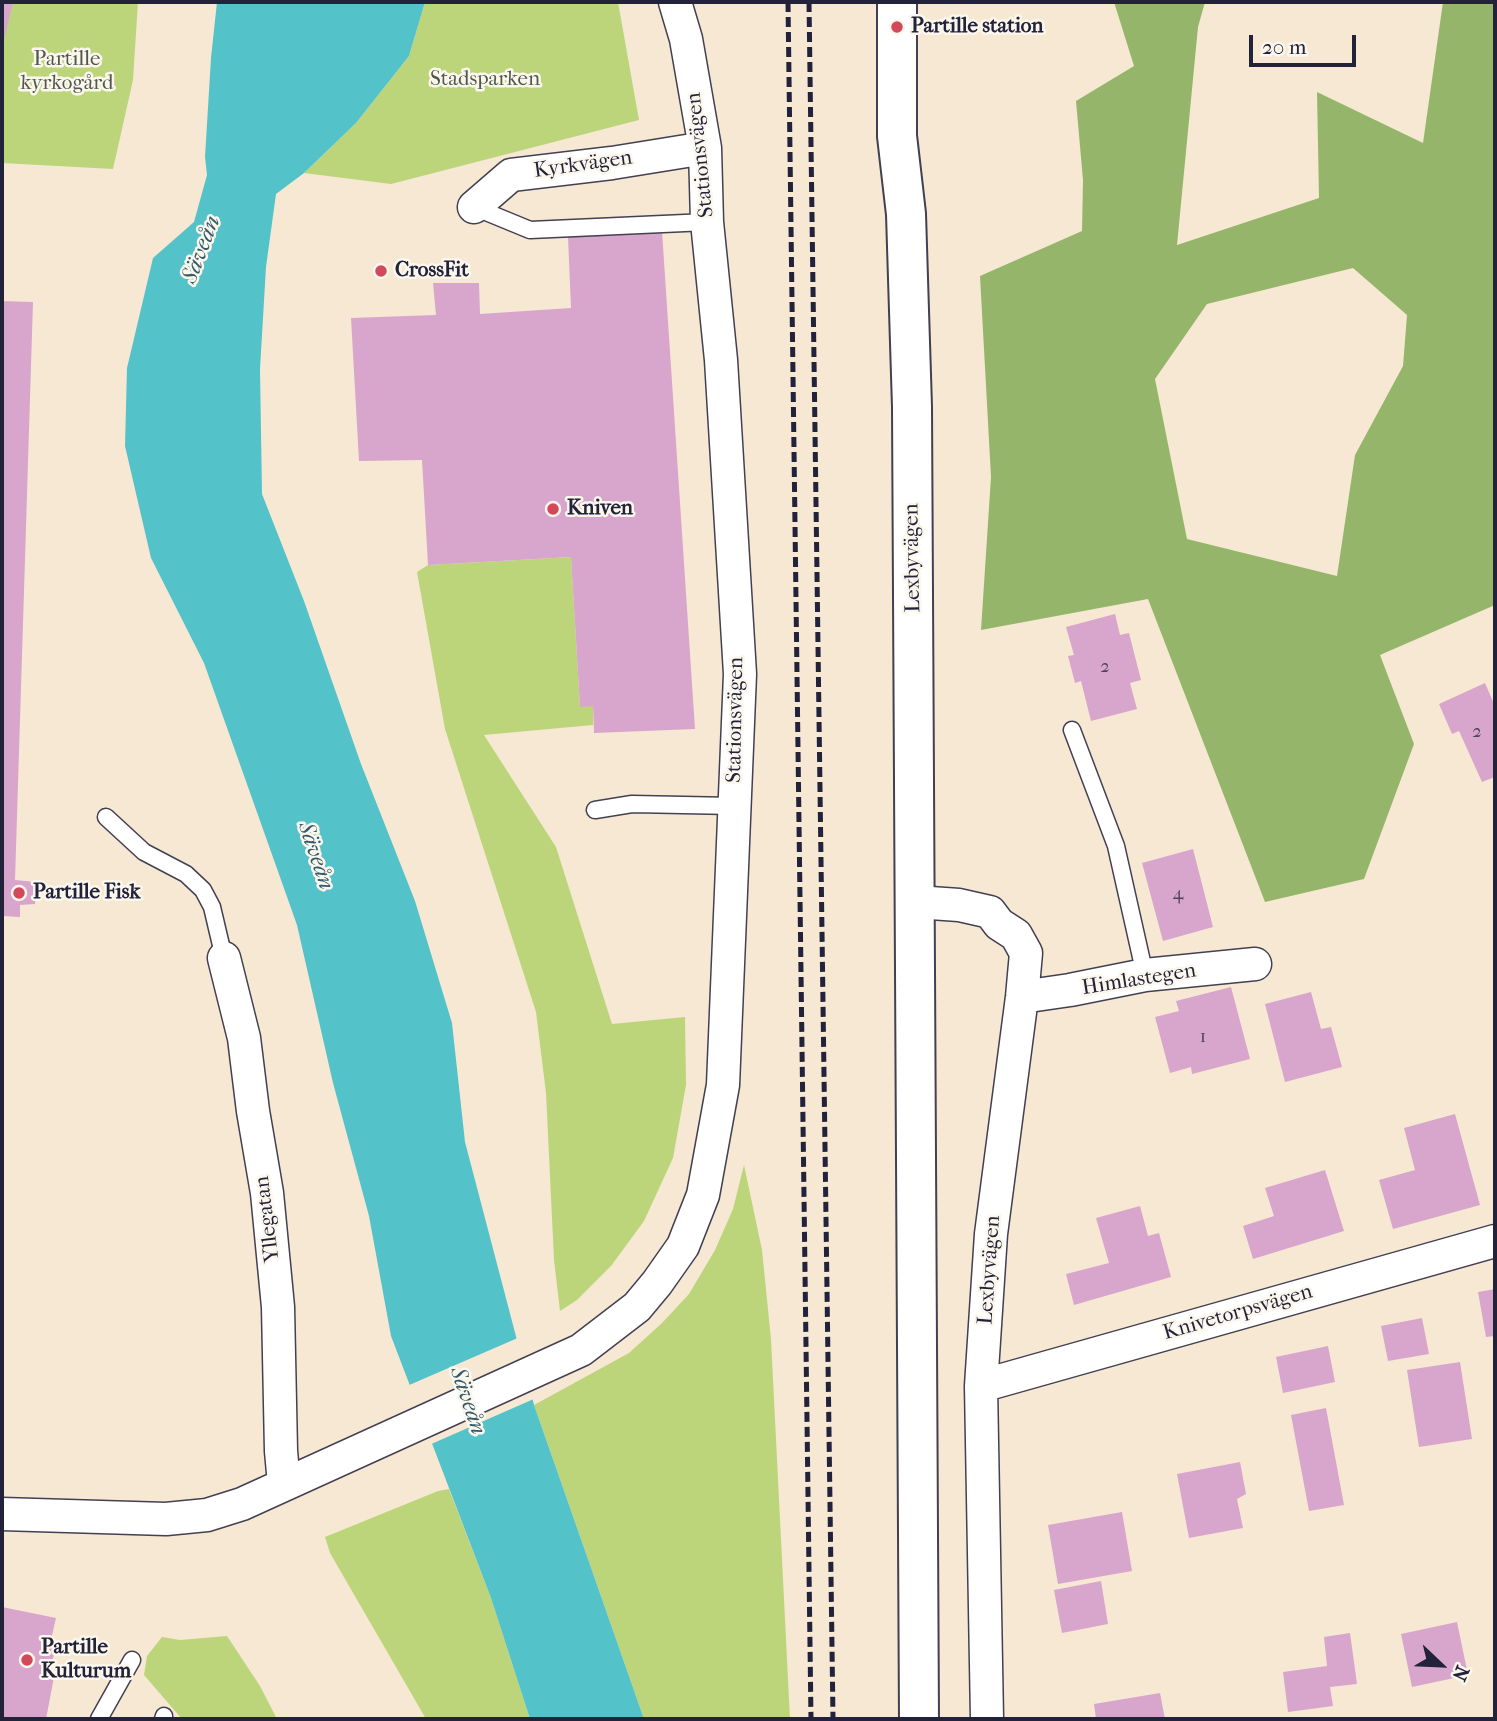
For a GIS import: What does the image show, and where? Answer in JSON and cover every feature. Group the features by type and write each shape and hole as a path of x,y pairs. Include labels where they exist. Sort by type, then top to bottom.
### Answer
{"street":[{"name":"Stationsvägen","path":"284,1483 580,1350 637,1307 657,1283 683,1246 703,1195 723,1085 740,674 721,360 707,222 705,148 686,38 675,2"},
{"name":"Lexbyvägen","path":"897,2 897,136 906,215 912,407 919,1719"},
{"name":"Lexbyvägen","path":"906,215 916,157 918,2"},
{"name":"Kyrkvägen","path":"474,207 511,175 705,148"},
{"name":"Lexbyvägen","path":"916,902 959,905 990,912 999,925 1016,935 1026,953 1023,997 991,1234 981,1386 987,1719"},
{"name":"Yllegatan","path":"224,958 244,1038 267,1193 278,1307 284,1483"},
{"name":"Himlastegen","path":"1023,997 1146,975 1255,964"},
{"name":"Knivetorpsvägen","path":"981,1386 1495,1241"},
{"path":"2,1514 166,1519 207,1515 242,1504 284,1483"}],"lane":[{"path":"474,207 530,230 707,222"},
{"path":"1072,730 1116,846 1146,975"},
{"path":"595,810 632,804 734,806"},
{"path":"106,817 144,852 186,874 203,890 212,907 224,958"},
{"path":"99,1719 132,1660"}],"green space":[{"name":"Partille kyrkogård","path":"2,2 138,2 133,80 113,169 2,163"},
{"name":"Stadsparken","path":"425,2 618,2 639,120 391,184 304,173 356,123 409,56"},
{"path":"1114,2 1205,2 1198,27 1177,245 1319,198 1317,92 1423,143 1443,2 1495,2 1495,605 1380,655 1414,744 1364,879 1265,902 1148,599 981,630 991,477 980,276 1082,231 1083,180 1076,101 1134,66","holes":["1353,268 1407,315 1403,366 1355,455 1337,576 1187,539 1155,379 1207,304"]},
{"path":"571,557 580,706 593,706 593,725 484,735 556,847 612,1024 685,1017 686,1085 673,1158 644,1221 611,1266 577,1300 560,1311 554,1260 546,1093 536,1012 445,729 417,572 428,565"},
{"path":"744,1165 762,1250 771,1339 790,1719 644,1719 534,1405 629,1353 689,1294 715,1250 733,1209"},
{"path":"449,1489 491,1598 530,1719 426,1719 330,1553 325,1537 438,1491"},
{"path":"227,1636 260,1686 277,1719 182,1719 144,1675 147,1656 162,1637 180,1640"}],"water":[{"name":"Säveån","path":"217,2 425,2 409,56 356,123 304,173 276,194 266,267 260,369 262,494 304,601 361,764 415,901 452,1023 465,1142 534,1405 644,1719 530,1719 491,1598 391,1336 369,1216 333,1083 297,925 204,663 151,558 125,446 127,368 153,258 194,222 207,175 205,157"}],"pier":[{"path":"520,1337 536,1398 429,1445 407,1386"}],"building":[{"path":"2,2 13,2 3,44 2,44"},
{"name":"Kniven","path":"662,231 695,729 594,733 593,706 580,707 571,557 428,565 422,460 359,461 351,318 436,315 433,283 479,283 480,314 571,308 568,237"},
{"path":"2,301 33,302 15,880 36,882 35,904 20,905 20,917 2,916"},
{"path":"1115,614 1120,635 1129,633 1141,680 1130,683 1137,709 1091,721 1081,681 1075,683 1068,656 1074,655 1066,627"},
{"path":"1485,683 1495,706 1495,777 1482,782 1459,731 1452,734 1439,704"},
{"path":"1193,849 1213,927 1163,941 1142,863"},
{"path":"1231,987 1250,1059 1192,1074 1191,1067 1170,1073 1155,1017 1179,1011 1176,1001"},
{"path":"1311,992 1321,1029 1331,1027 1342,1067 1285,1082 1265,1004"},
{"path":"1455,1114 1480,1205 1393,1229 1379,1180 1415,1170 1404,1128"},
{"path":"1325,1170 1344,1231 1253,1259 1243,1226 1274,1216 1265,1188"},
{"path":"1140,1206 1148,1236 1159,1233 1171,1277 1074,1305 1066,1274 1109,1263 1096,1218"},
{"path":"1495,1289 1495,1336 1486,1337 1478,1292"},
{"path":"1422,1318 1429,1354 1388,1361 1381,1326"},
{"path":"1328,1346 1335,1382 1283,1393 1276,1357"},
{"path":"1460,1362 1472,1439 1419,1447 1407,1370"},
{"path":"1326,1408 1344,1505 1309,1511 1291,1415"},
{"path":"1240,1462 1246,1494 1237,1499 1243,1528 1189,1538 1177,1474"},
{"path":"1122,1512 1132,1571 1058,1584 1048,1525"},
{"path":"1101,1581 1108,1624 1062,1633 1054,1590"},
{"name":"Partille Kulturum","path":"2,1607 56,1618 50,1644 56,1645 49,1676 54,1677 46,1719 2,1719"},
{"path":"1457,1622 1468,1675 1412,1687 1401,1634"},
{"path":"1350,1633 1357,1684 1330,1687 1333,1706 1288,1712 1283,1672 1327,1666 1324,1637"},
{"path":"1160,1693 1165,1719 1096,1719 1094,1704"}],"railway":[{"path":"788,2 811,1719"},
{"path":"809,2 833,1719"}],"place":[{"name":"Partille station","path":"897,27"},
{"name":"CrossFit","path":"381,271"},
{"name":"Kniven","path":"553,509"},
{"name":"Partille Fisk","path":"19,893"},
{"name":"Partille Kulturum","path":"27,1660"}]}
